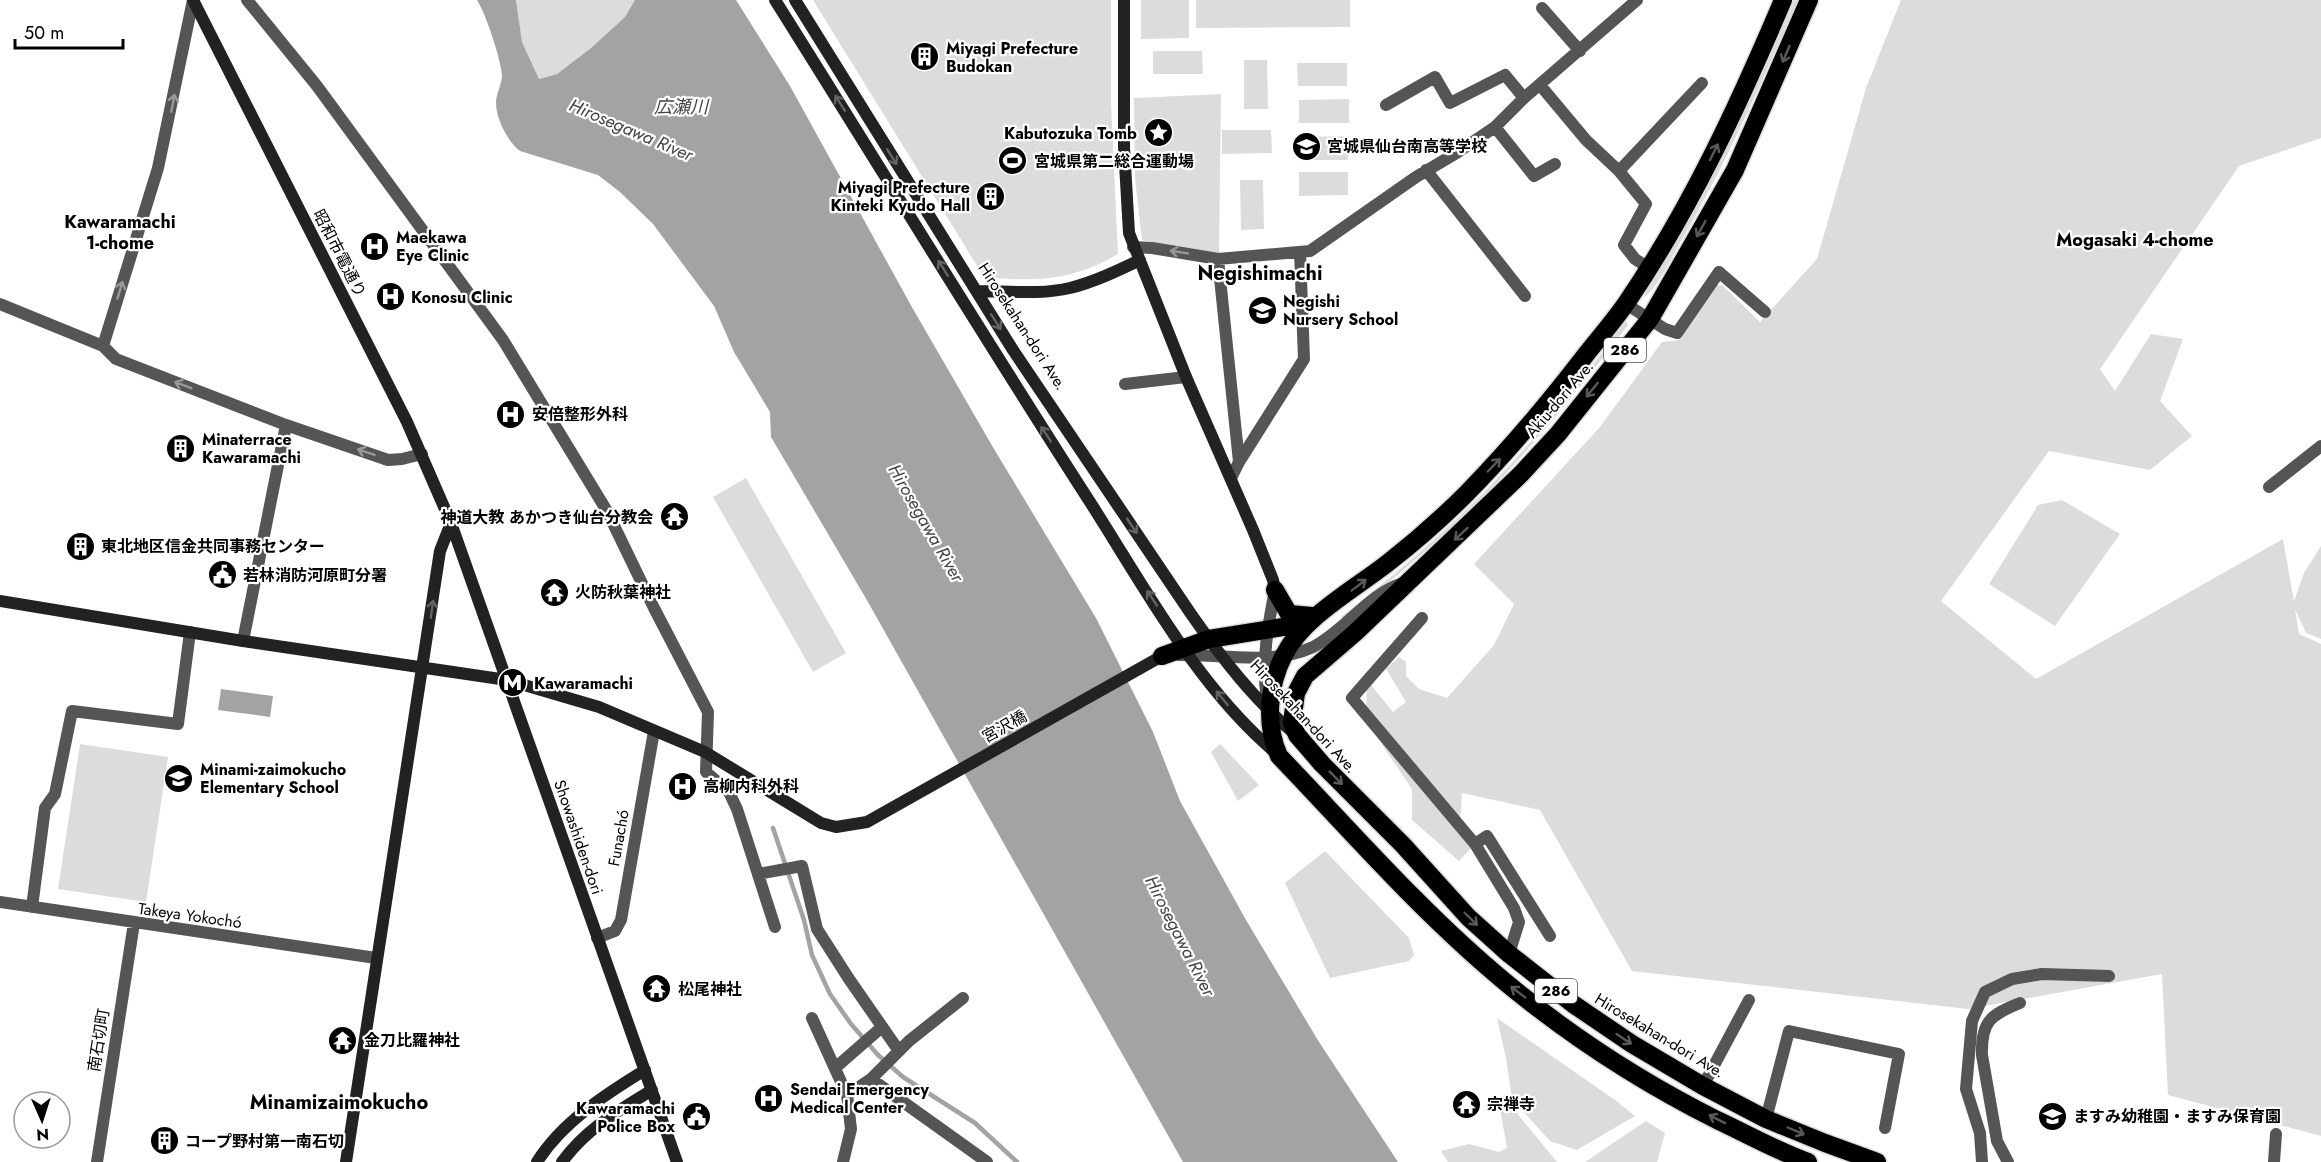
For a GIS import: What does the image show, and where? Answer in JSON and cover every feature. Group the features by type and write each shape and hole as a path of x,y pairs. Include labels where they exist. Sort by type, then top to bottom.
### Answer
{"highway":[{"name":"286","path":"1783,0 1710,159 1649,268 1626,304 1540,413 1465,495 1396,556 1317,616 1275,656 1270,712 1272,740 1278,756 1405,889 1513,988 1587,1044 1639,1076 1692,1107 1808,1162"},
{"name":"Akiu-dori Ave.","path":"1297,735 1292,723 1293,709 1296,693 1305,676 1356,632 1480,516 1521,474 1558,434 1650,319 1735,170 1809,0"},
{"path":"1275,590 1289,614 1301,617 1317,616"},
{"path":"1160,657 1186,651 1209,639 1289,626 1317,616"},
{"name":"Hirosekahan-dori Ave.","path":"1297,735 1322,764 1403,845 1468,917 1509,954 1573,1004 1632,1044 1703,1086 1766,1119 1877,1162"}],"street":[{"path":"103,346 158,168 193,0"},
{"name":"昭和市電通り","path":"193,0 422,454 451,523"},
{"path":"247,0 317,86 503,340 607,512 708,712 706,772 729,792 737,809 764,873 775,927"},
{"path":"775,0 1033,413 1186,651 1224,702 1278,756"},
{"name":"Hirosekahan-dori Ave.","path":"795,0 1013,351 1209,639 1270,712 1297,735"},
{"path":"1124,0 1124,147 1129,232 1186,377 1262,550 1275,590 1267,630 1275,656"},
{"path":"1134,248 1152,248 1218,259 1310,251 1426,170 1495,127 1524,98 1637,0"},
{"path":"1542,8 1580,51"},
{"path":"1386,105 1435,76 1450,103 1504,75 1524,98"},
{"path":"1619,171 1702,83"},
{"path":"1540,85 1586,140 1619,171 1646,204 1624,245 1635,259 1649,268"},
{"path":"1495,127 1533,176 1555,164"},
{"path":"1426,170 1525,296"},
{"path":"1231,478 1304,359 1300,252"},
{"path":"1218,259 1239,462"},
{"path":"977,291 1068,288 1140,260"},
{"path":"1626,304 1665,329 1677,333 1719,272 1765,312"},
{"path":"0,304 103,346 116,359 286,425 388,460 422,454"},
{"path":"1125,384 1186,377"},
{"path":"243,642 286,425"},
{"path":"2269,487 2321,446"},
{"path":"346,1162 440,551 451,523"},
{"name":"Showashiden-dori","path":"451,523 677,1162"},
{"path":"1186,651 1223,656 1275,656 1313,647 1338,630 1391,586 1410,580"},
{"path":"0,601 243,642 507,680 599,707 705,752"},
{"path":"1422,618 1352,698 1475,844 1514,908 1519,922 1509,954"},
{"path":"32,907 45,808 55,794 72,711 178,724 190,632"},
{"name":"宮沢橋","path":"705,752 821,823 836,827 867,822 1160,657"},
{"name":"Funachó","path":"597,938 615,931 621,920 654,731"},
{"path":"1475,844 1487,836 1550,936"},
{"path":"764,873 802,866 817,929 882,1027 896,1054"},
{"name":"Takeya Yokochó","path":"0,902 376,958"},
{"name":"南石切町","path":"97,1162 134,923"},
{"path":"1982,1162 1980,1133 1966,1089 1972,1021 1985,992 2012,979 2042,974 2109,976"},
{"path":"847,1095 874,1076 896,1054 963,998"},
{"path":"1703,1086 1749,1000"},
{"path":"2008,1162 1997,1141 1982,1055 1982,1041 1984,1028 1995,1016 2020,1003"},
{"path":"812,1018 847,1095 851,1129 843,1162"},
{"path":"835,1068 882,1027"},
{"path":"1766,1119 1789,1031 1899,1054 1885,1128"},
{"path":"537,1162 581,1113 645,1070"},
{"path":"874,1076 987,1162"},
{"path":"562,1162 582,1138 600,1122 651,1090"},
{"path":"2274,1162 2276,1134"}],"shaded area":[{"path":"516,0 635,0 625,17 591,48 557,74 539,79 522,42"},
{"name":"宮城県第二総合運動場","path":"813,0 1111,0 1111,103 1118,254 1085,270 1053,278 984,277"},
{"path":"1141,0 1189,0 1189,38 1141,39"},
{"path":"1196,0 1350,0 1350,27 1196,28"},
{"path":"1794,0 1798,0 1728,154 1664,272 1645,297 1644,293 1687,223 1725,150"},
{"path":"1901,0 2321,0 2321,138 2239,166 2100,369 2115,391 2151,334 2183,339 2160,401 2192,436 2150,470 2049,451 1941,601 2036,679 2283,539 2294,601 2304,573 2321,546 2321,639 2306,633 2295,609 2299,634 2321,644 2321,1136 2168,1095 2162,974 1968,1009 1632,971 1540,810 1462,793 1460,821 1473,846 1459,861 1412,820 1412,789 1366,721 1367,680 1393,712 1406,702 1386,669 1399,657 1406,662 1406,676 1419,689 1447,698 1494,645 1514,604 1474,564 1600,427 1662,342 1679,340 1714,286 1722,285 1760,322 1817,259 1866,88"},
{"path":"1153,51 1202,51 1203,74 1153,74"},
{"path":"1244,60 1267,60 1268,109 1244,109"},
{"path":"1297,63 1347,63 1347,86 1298,86"},
{"path":"1221,94 1219,253 1213,254 1142,240 1135,179 1134,98"},
{"path":"1349,99 1349,123 1299,123 1299,100"},
{"path":"1222,130 1271,130 1272,153 1222,154"},
{"path":"1348,136 1348,160 1299,160 1298,137"},
{"path":"1299,172 1348,172 1348,195 1299,196"},
{"path":"1240,180 1263,180 1264,229 1241,230"},
{"path":"1624,322 1628,325 1591,373 1553,420 1492,488 1425,552 1343,620 1341,617 1423,550 1511,464 1551,418"},
{"path":"746,478 846,653 813,672 713,497"},
{"path":"2062,500 2120,534 2055,626 1989,584 2038,505"},
{"path":"80,744 168,757 146,902 58,889"},
{"path":"1220,744 1259,785 1238,801 1211,752"},
{"path":"1325,851 1409,938 1414,955 1409,961 1330,978 1285,883"},
{"path":"1497,1018 1635,1116 1577,1150 1550,1141 1512,1099"},
{"path":"1507,1101 1557,1162 1448,1162 1441,1151 1469,1144 1499,1152 1507,1148 1499,1103"},
{"path":"1646,1121 1665,1133 1657,1162 1585,1162"}],"water":[{"name":"広瀬川","path":"477,0 516,0 522,42 539,79 557,74 591,48 625,17 635,0 736,0 790,86 913,309 1096,618 1153,732 1180,801 1246,920 1319,1042 1398,1162 1183,1162 868,602 771,437 770,412 734,352 714,306 653,224 620,192 598,175 520,151 507,136 500,123 496,100 502,78 501,68 489,26"},
{"path":"221,689 273,696 270,717 218,710"}],"waterway":[{"path":"773,828 804,920 812,955 830,994 851,1024 878,1055 903,1077 975,1123 1017,1162"}],"place":[{"name":"Miyagi Prefecture Budokan","path":"925,57"},
{"name":"Kabutozuka Tomb","path":"1158,133"},
{"name":"宮城県仙台南高等学校","path":"1306,146"},
{"name":"宮城県第二総合運動場","path":"1013,161"},
{"name":"Miyagi Prefecture Kinteki Kyudo Hall","path":"991,196"},
{"name":"Maekawa Eye Clinic","path":"375,246"},
{"name":"Konosu Clinic","path":"390,297"},
{"name":"Negishi Nursery School","path":"1262,310"},
{"name":"安倍整形外科","path":"511,414"},
{"name":"Minaterrace Kawaramachi","path":"181,448"},
{"name":"神道大教 あかつき仙台分教会","path":"674,517"},
{"name":"東北地区信金共同事務センター","path":"80,546"},
{"name":"若林消防河原町分署","path":"222,575"},
{"name":"火防秋葉神社","path":"554,592"},
{"name":"Kawaramachi","path":"513,683"},
{"name":"Minami-zaimokucho Elementary School","path":"179,778"},
{"name":"高柳内科外科","path":"682,786"},
{"name":"松尾神社","path":"657,989"},
{"name":"金刀比羅神社","path":"343,1040"},
{"name":"Sendai Emergency Medical Center","path":"769,1098"},
{"name":"宗禅寺","path":"1466,1104"},
{"name":"ますみ幼稚園・ますみ保育園","path":"2052,1116"},
{"name":"Kawaramachi Police Box","path":"696,1117"},
{"name":"コープ野村第一南石切","path":"164,1141"}],"district":[{"name":"Kawaramachi 1-chome","path":"120,232"},
{"name":"Mogasaki 4-chome","path":"2135,240"},
{"name":"Negishimachi","path":"1260,273"},
{"name":"Minamizaimokucho","path":"339,1102"}],"water label":[{"name":"Hirosegawa River","path":"631,130"},
{"name":"Hirosegawa River","path":"926,523"},
{"name":"Hirosegawa River","path":"1180,936"}]}
